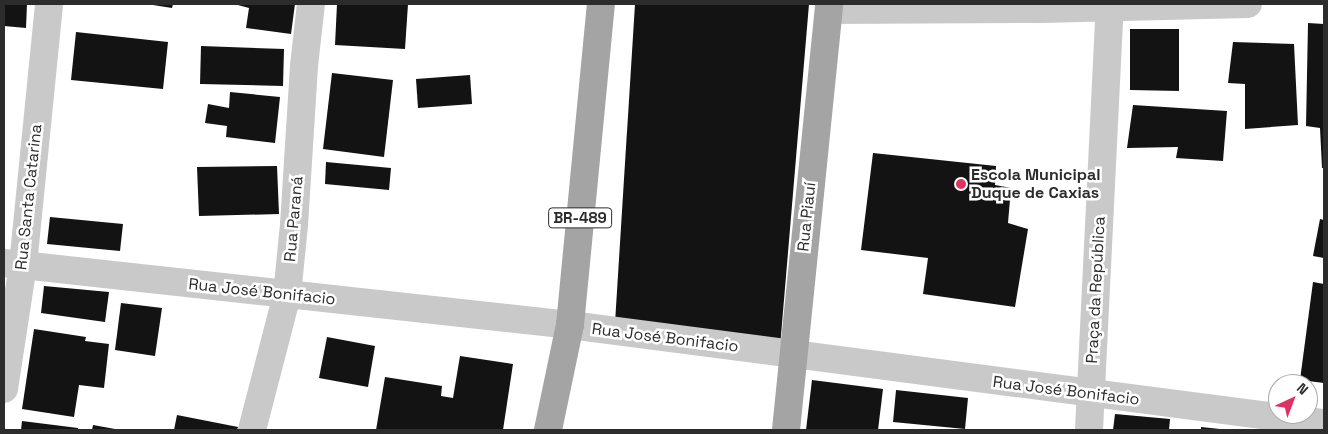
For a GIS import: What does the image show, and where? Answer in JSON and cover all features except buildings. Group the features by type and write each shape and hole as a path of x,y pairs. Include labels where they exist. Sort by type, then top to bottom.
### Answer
{"main road":[{"name":"BR-489","path":"548,430 570,325 601,4"},
{"name":"Rua Piauí","path":"786,430 829,7"}],"street":[{"name":"Rua Santa Catarina","path":"4,389 13,264 49,4"},
{"name":"Rua Paraná","path":"252,430 287,296 294,225 304,66 311,4"},
{"path":"829,7 1041,7 1248,4"},
{"name":"Praça da República","path":"1089,430 1110,6"},
{"name":"Rua José Bonifacio","path":"13,264 287,296 570,325 1324,423"}],"place":[{"name":"Escola Municipal Duque de Caxias","path":"961,184"}]}
